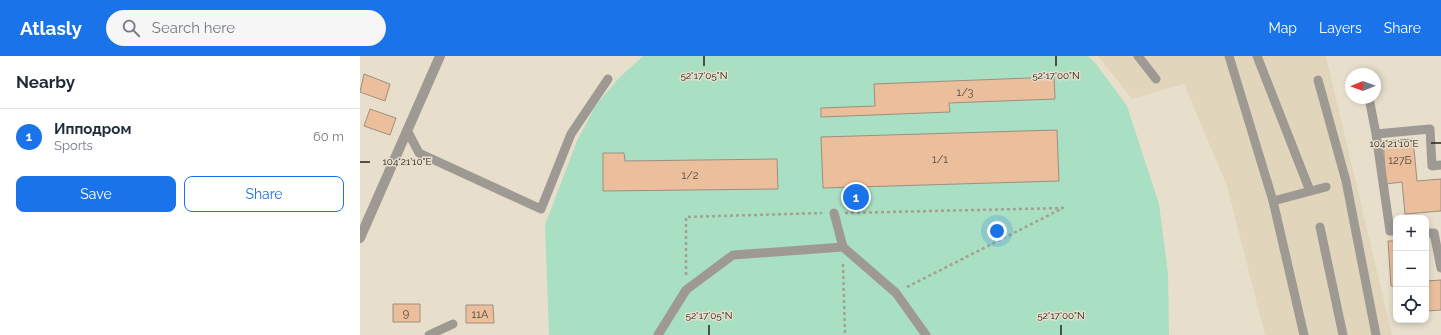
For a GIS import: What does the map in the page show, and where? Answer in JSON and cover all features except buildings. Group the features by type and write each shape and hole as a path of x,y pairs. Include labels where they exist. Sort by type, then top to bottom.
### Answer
{"street":[{"path":"360,238 440,56"}],"lane":[{"path":"1138,56 1156,80"},
{"path":"1229,56 1236,74 1273,201 1304,335"},
{"path":"1257,56 1310,191"},
{"path":"407,130 418,153 541,209 571,134 608,79"},
{"path":"1318,80 1346,181 1376,335"},
{"path":"1370,104 1390,231 1393,231"},
{"path":"1376,134 1430,129 1432,166 1441,165"},
{"path":"1273,201 1326,187"},
{"path":"834,213 843,247 896,293 926,335"},
{"path":"1320,227 1343,335"},
{"path":"1429,233 1434,233 1441,268"},
{"path":"658,335 686,290 734,255 843,247"},
{"path":"430,335 453,324"}],"path":[{"path":"686,290 686,217 1063,208 896,293"},
{"path":"843,247 845,335"}],"shaded area":[{"path":"1098,56 1326,56 1392,335 1265,335 1227,186 1184,84 1132,99"}],"green space":[{"path":"643,56 1088,56 1097,65 1127,106 1159,204 1168,274 1169,335 549,335 545,225 577,141 596,105 619,78"}],"place":[{"name":"Ипподром","path":"856,197"}]}
